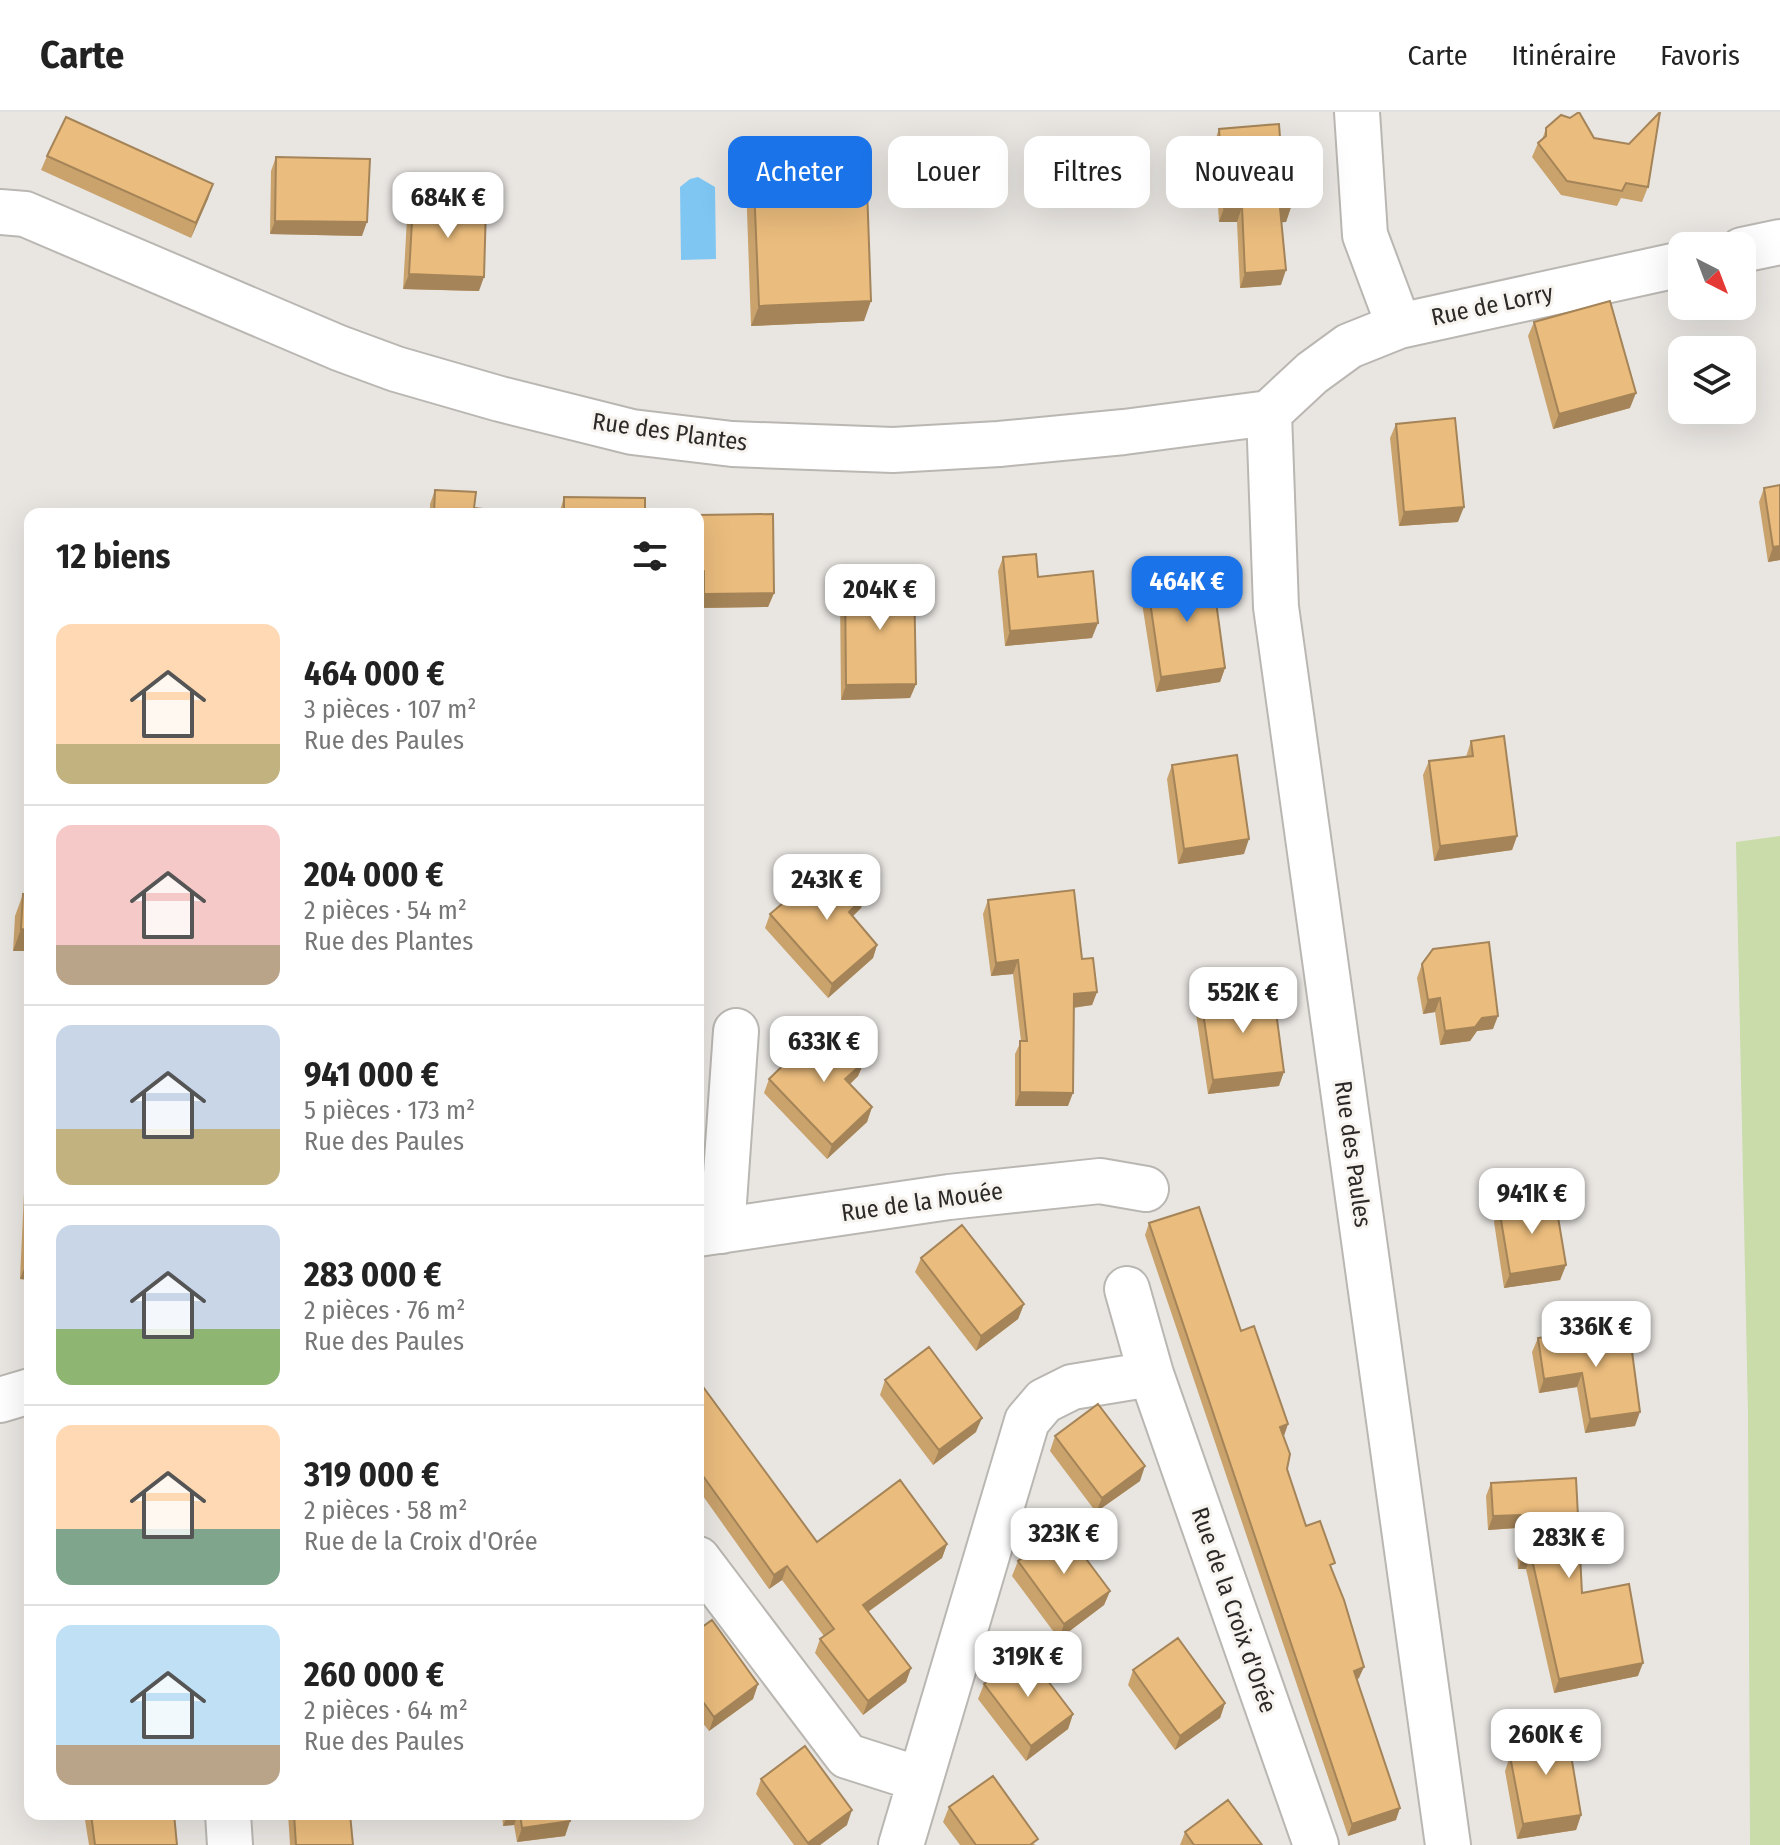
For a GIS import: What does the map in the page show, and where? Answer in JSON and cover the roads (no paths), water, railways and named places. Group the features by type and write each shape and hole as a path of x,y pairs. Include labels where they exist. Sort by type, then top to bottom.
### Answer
{"street":[{"path":"1357,112 1365,235 1399,326"},
{"name":"Rue des Plantes","path":"0,212 25,214 339,348 396,369 632,432 732,444 893,450 1108,433 1269,413"},
{"path":"1756,247 1780,242"},
{"name":"Rue de Lorry","path":"1269,413 1312,373 1349,346 1399,326 1668,267"},
{"name":"Rue des Paules","path":"1269,413 1276,607 1448,1845"},
{"path":"710,1233 736,1031"},
{"name":"Rue de la Mouée","path":"710,1233 949,1197 1040,1187 1100,1181 1146,1189"},
{"name":"Rue de la Croix d'Orée","path":"1127,1289 1151,1374 1316,1845"},
{"path":"901,1845 1027,1421 1044,1401 1072,1387 1151,1374"},
{"path":"0,1400 24,1393"},
{"path":"704,1567 847,1756 919,1779"},
{"path":"228,1820 230,1845"}],"water":[{"path":"698,177 715,187 716,259 681,260 680,187"}]}
